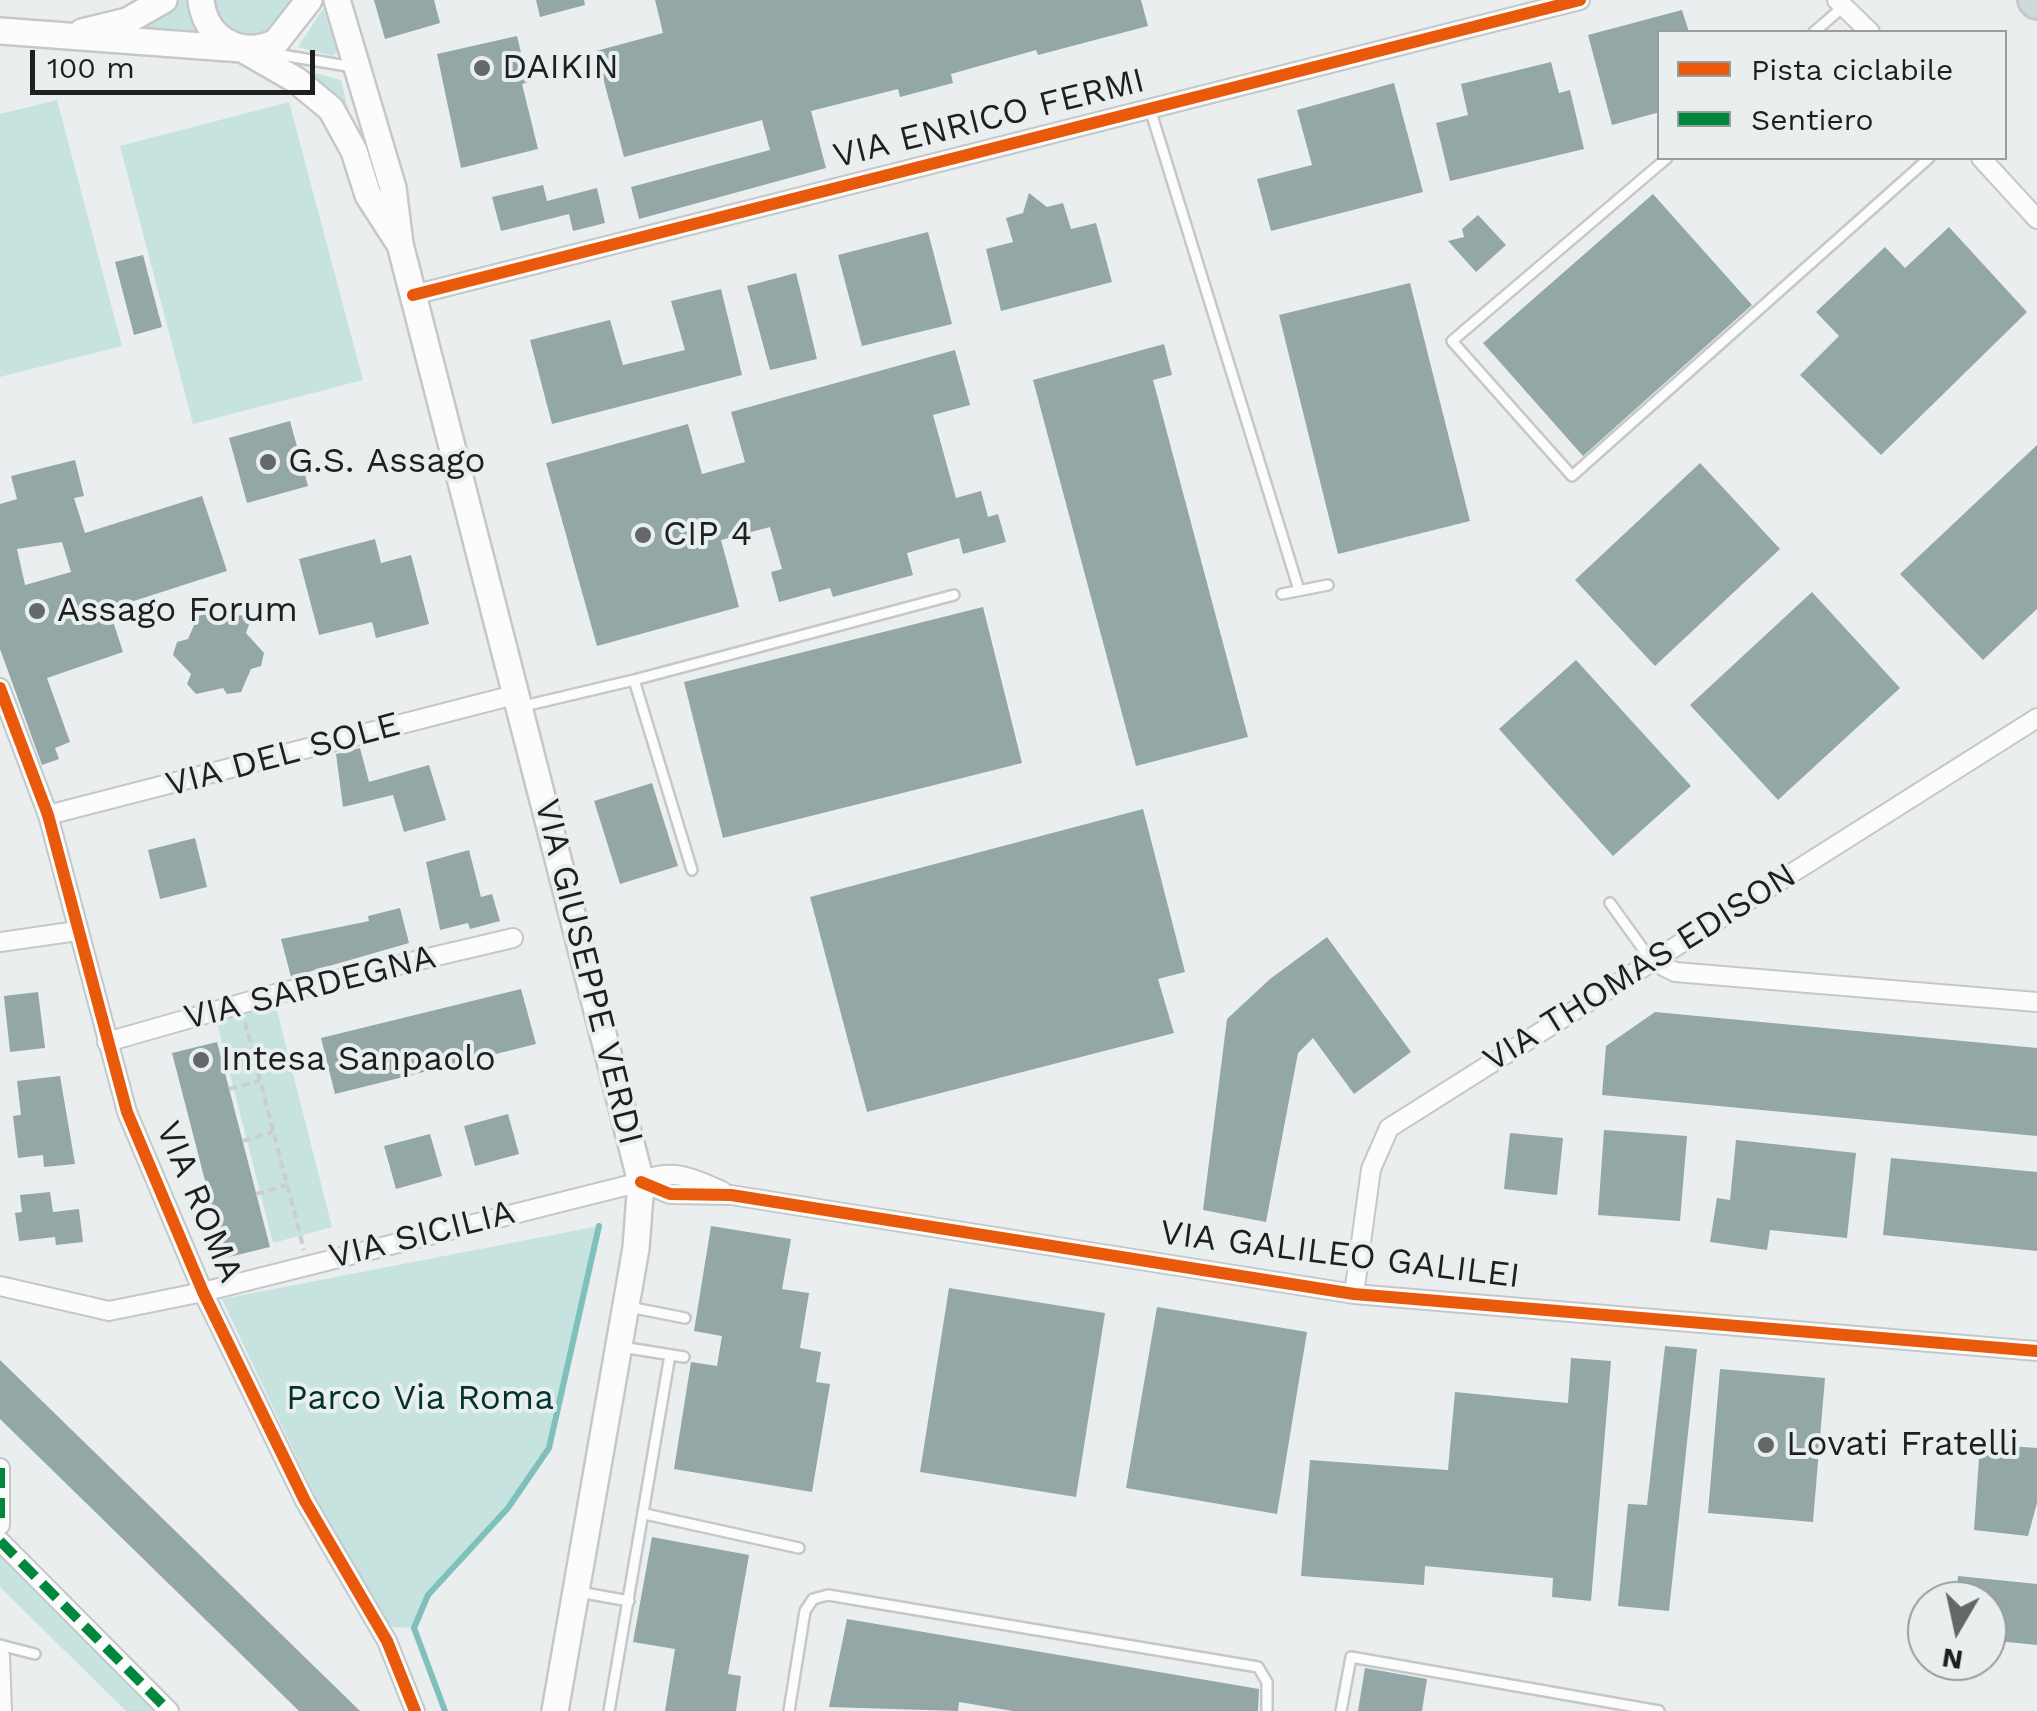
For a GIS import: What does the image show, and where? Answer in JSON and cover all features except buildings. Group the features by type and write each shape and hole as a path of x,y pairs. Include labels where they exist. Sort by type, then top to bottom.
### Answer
{"main road":[{"path":"66,36 126,21 164,0"},
{"name":"VIA GIUSEPPE VERDI","path":"201,0 205,20 216,36 296,80 331,109 354,151 368,195 400,244"},
{"path":"0,32 242,49 276,42 309,0"},
{"name":"VIA GIUSEPPE VERDI","path":"337,0 394,188 400,244 642,1182 626,1307 555,1711"}],"street":[{"name":"VIA ENRICO FERMI","path":"414,295 1580,0"},
{"path":"1842,3 1868,30"},
{"path":"1984,160 2037,220"},
{"name":"VIA ROMA","path":"0,688 48,815 128,1112 204,1292 304,1501 387,1641 415,1711"},
{"name":"VIA DEL SOLE","path":"48,815 520,700"},
{"name":"VIA THOMAS EDISON","path":"1354,1294 1371,1169 1389,1128 2037,718"},
{"path":"0,942 78,930"},
{"name":"VIA SARDEGNA","path":"108,1042 240,1004 513,938"},
{"path":"1650,960 1675,972 2037,1002"},
{"name":"VIA GALILEO GALILEI","path":"642,1182 657,1174 676,1174 732,1195 1354,1294 2037,1350"},
{"name":"VIA SICILIA","path":"0,1286 109,1311 204,1292 642,1182"},
{"path":"0,1468 0,1525"},
{"path":"0,1542 170,1711"},
{"path":"0,1656 2,1711"}],"lane":[{"path":"1816,30 1842,3"},
{"path":"242,49 358,67"},
{"path":"1150,109 1299,590"},
{"path":"1665,160 1452,341 1572,476 1928,160"},
{"path":"1282,594 1328,585"},
{"path":"520,700 634,680 954,595"},
{"path":"634,680 692,870"},
{"path":"1610,903 1650,960"},
{"path":"626,1307 685,1318"},
{"path":"619,1346 684,1357"},
{"path":"609,1711 670,1355"},
{"path":"645,1514 798,1548"},
{"path":"576,1591 629,1601"},
{"path":"789,1711 804,1611 813,1599 828,1595 1258,1668 1269,1693 1267,1711"},
{"path":"0,1646 35,1654"},
{"path":"1341,1711 1350,1657 1659,1711"}],"path":[{"path":"240,1004 308,1264"},
{"path":"230,1089 260,1081"},
{"path":"243,1141 274,1132"},
{"path":"256,1194 287,1185"}],"green space":[{"path":"179,0 197,0 217,38 117,33 164,12"},
{"path":"210,0 298,0 276,27 253,37 230,28"},
{"path":"323,9 338,51 333,56 298,47"},
{"path":"286,65 341,80 351,121"},
{"path":"57,100 122,346 0,377 0,114"},
{"path":"289,102 363,380 193,424 120,146"},
{"path":"275,1003 332,1227 273,1243 216,1019"},
{"name":"Parco Via Roma","path":"599,1226 549,1448 508,1508 428,1595 414,1628 389,1627 317,1501 222,1299"},
{"path":"0,1541 173,1711 126,1711 0,1587"}],"waterway":[{"path":"445,1711 414,1628 428,1595 508,1508 549,1448 599,1226"}],"marked path":[{"path":"0,1468 0,1525"},
{"path":"0,1541 169,1711"}],"cycle path":[{"path":"413,295 1580,0"},
{"path":"0,688 48,815 127,1112 203,1292 305,1501 387,1641 415,1711"},
{"path":"641,1182 670,1194 731,1195 1354,1294 2037,1351"}],"place":[{"name":"DAIKIN","path":"482,68"},
{"name":"G.S. Assago","path":"268,462"},
{"name":"CIP 4","path":"643,535"},
{"name":"Assago Forum","path":"37,611"},
{"name":"Intesa Sanpaolo","path":"201,1060"},
{"name":"Lovati Fratelli","path":"1766,1445"}]}
